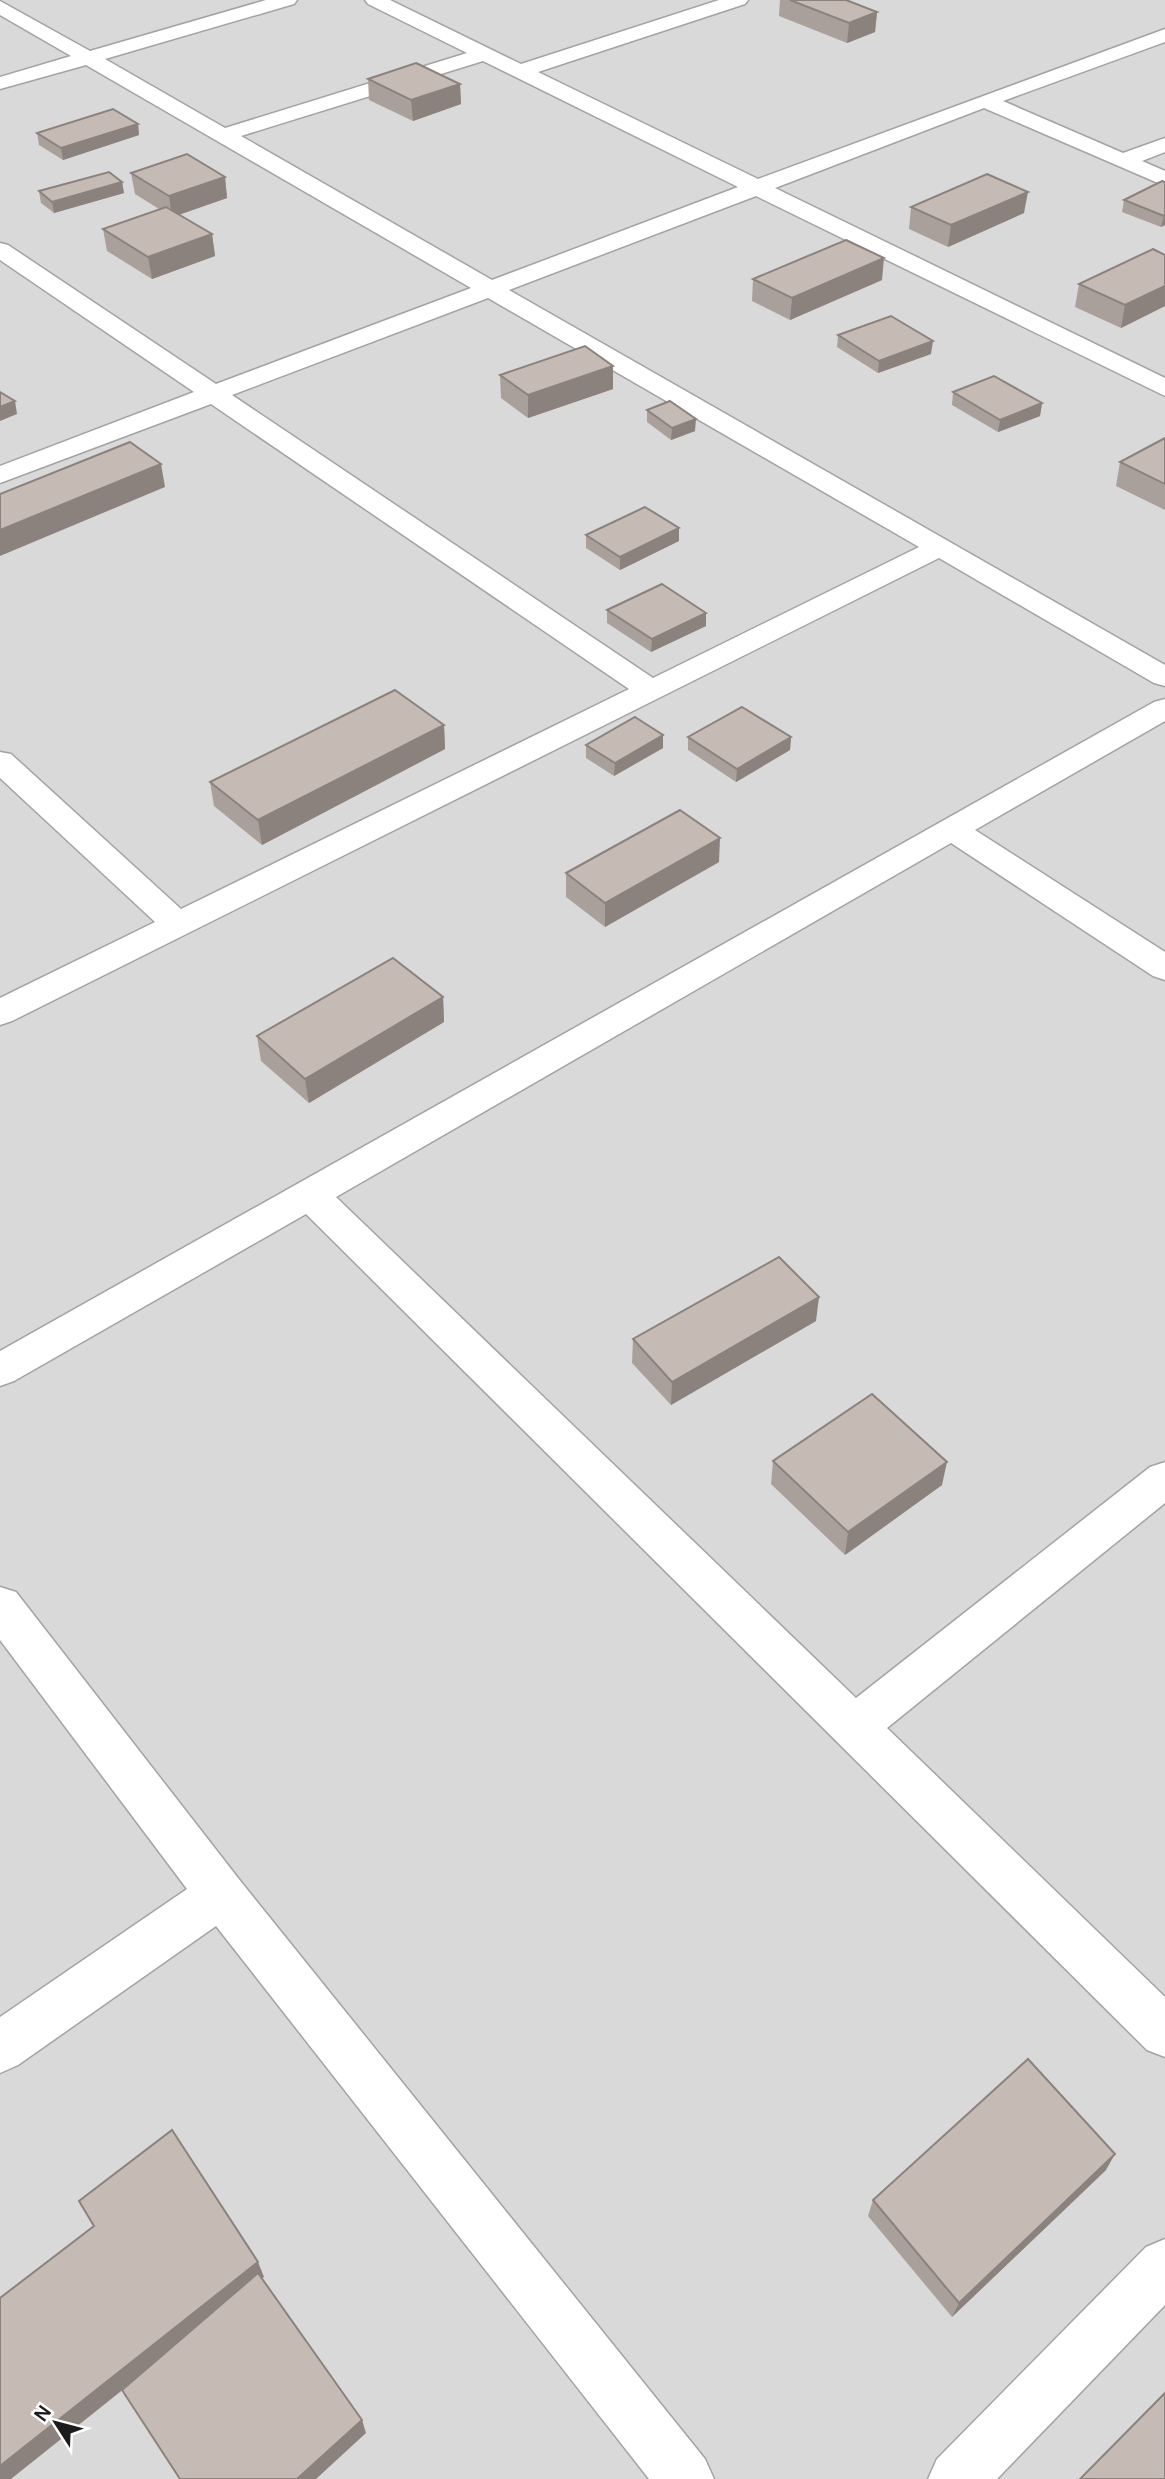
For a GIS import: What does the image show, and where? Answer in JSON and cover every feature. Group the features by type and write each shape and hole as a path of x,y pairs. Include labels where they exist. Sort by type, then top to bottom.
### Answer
{"street":[{"path":"0,83 287,0"},
{"path":"375,0 757,188 1159,379"},
{"path":"520,71 738,0"},
{"path":"0,7 1165,677"},
{"path":"0,475 984,101 1165,35"},
{"path":"223,135 485,54"},
{"path":"984,101 1165,179"},
{"path":"1123,161 1165,144"},
{"path":"0,250 651,690"},
{"path":"0,1013 940,547"},
{"path":"0,1370 1165,708"},
{"path":"0,761 178,925"},
{"path":"952,829 1165,968"},
{"path":"310,1194 1165,2032"},
{"path":"854,1727 1165,1479"},
{"path":"0,1606 664,2471"},
{"path":"0,2047 220,1894"},
{"path":"957,2479 1165,2266"}],"shaded area":[{"path":"0,0 1165,0 1165,2479 0,2479"}],"building":[{"path":"790,0 846,0 877,12 849,23"},
{"path":"416,63 460,84 411,100 368,79"},
{"path":"113,109 138,124 61,148 37,133"},
{"path":"187,154 225,177 169,196 131,173"},
{"path":"109,172 122,182 52,202 39,191"},
{"path":"987,174 1028,192 951,225 911,207"},
{"path":"1162,181 1165,182 1164,216 1124,200"},
{"path":"166,207 212,234 148,257 103,229"},
{"path":"846,240 884,258 792,298 753,279"},
{"path":"1153,249 1165,255 1165,286 1125,305 1079,284"},
{"path":"891,316 933,341 879,361 838,335"},
{"path":"585,346 613,366 528,395 500,375"},
{"path":"994,376 1042,403 1000,420 953,392"},
{"path":"0,392 15,401 0,407"},
{"path":"670,401 696,419 672,428 647,410"},
{"path":"1165,438 1165,484 1120,462"},
{"path":"130,442 161,464 0,530 0,494"},
{"path":"645,507 679,528 620,557 586,535"},
{"path":"662,584 706,613 652,639 607,610"},
{"path":"395,690 444,725 258,820 210,782"},
{"path":"742,707 791,737 737,769 688,737"},
{"path":"635,717 663,735 615,763 586,745"},
{"path":"680,810 720,838 605,903 566,873"},
{"path":"393,958 443,997 305,1079 257,1036"},
{"path":"779,1257 819,1297 672,1382 633,1339"},
{"path":"872,1394 947,1462 848,1532 773,1461"},
{"path":"1028,2059 1115,2154 959,2303 873,2200"},
{"path":"172,2130 258,2262 0,2466 0,2298 94,2226 79,2201"},
{"path":"258,2273 362,2420 297,2479 180,2479 122,2390"},
{"path":"1165,2393 1165,2479 1080,2479"}]}
